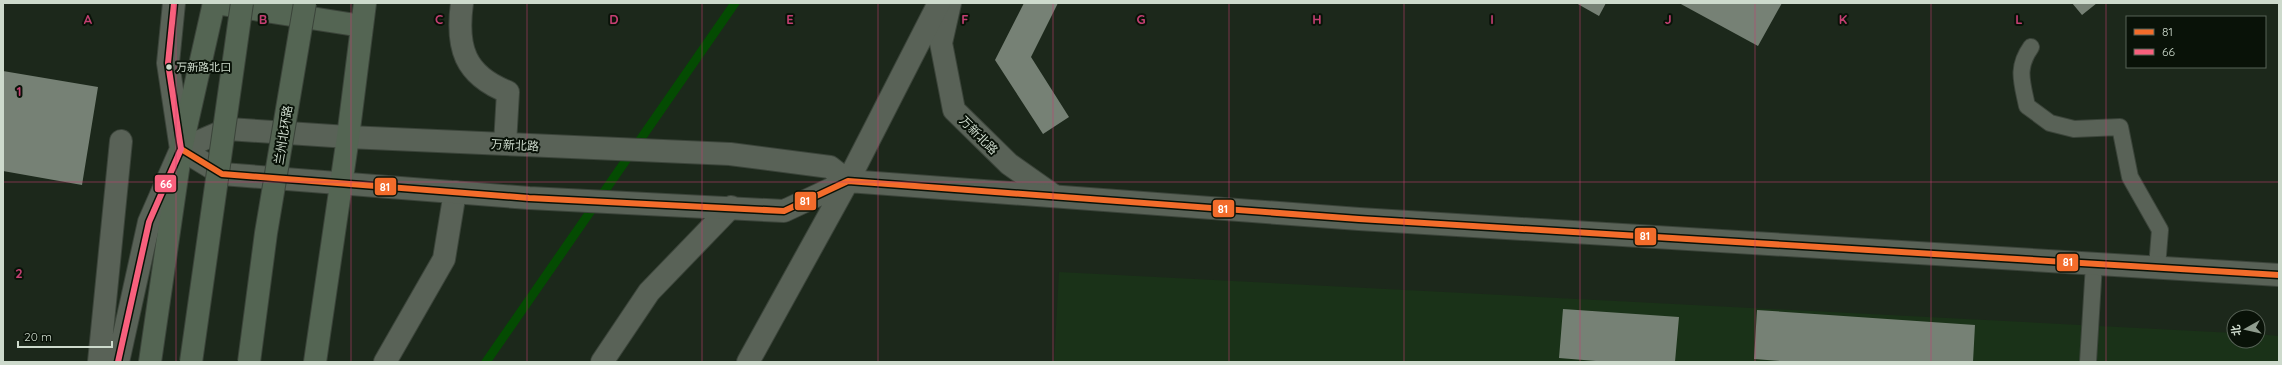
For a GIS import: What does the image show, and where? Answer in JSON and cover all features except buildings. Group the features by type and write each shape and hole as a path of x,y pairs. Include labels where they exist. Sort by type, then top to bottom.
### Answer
{"highway":[{"path":"150,362 181,149 214,3 362,26"},
{"path":"191,362 242,3"},
{"name":"兰州北环路","path":"249,362 266,233 305,3"},
{"path":"315,362 348,137 364,3"}],"main road":[{"path":"118,362 149,222 181,149 168,63 174,3"},
{"path":"462,3 459,24 460,42 466,60 477,74 486,82 508,92 505,144"},
{"path":"748,362 848,181 939,3"},
{"name":"万新北路","path":"950,3 942,43 954,110 1009,164 1053,195"},
{"name":"万新北路","path":"181,149 228,129 348,137 730,154 830,167 848,181"},
{"path":"99,362 121,141"},
{"path":"181,149 222,174 529,198 695,205 784,211 848,181 1053,195 1359,219 2279,274"},
{"path":"385,362 444,259 455,192"},
{"path":"602,362 649,292 732,207"}],"lane":[{"path":"2031,47 2023,58 2021,77 2027,106 2050,123 2074,129 2120,127 2130,177 2160,230 2157,267"},
{"path":"2088,362 2094,264"}],"shaded area":[{"path":"1059,272 2226,333 2226,349 2266,349 2266,335 2279,336 2279,362 1054,362"}],"waterway":[{"path":"486,362 735,3"}],"transit line":[{"name":"66","path":"118,362 149,222 181,149 168,63 174,3"},
{"name":"81","path":"181,149 222,174 529,198 784,211 848,181 1359,219 2279,275"}],"place":[{"name":"万新路北口","path":"169,67"}]}
